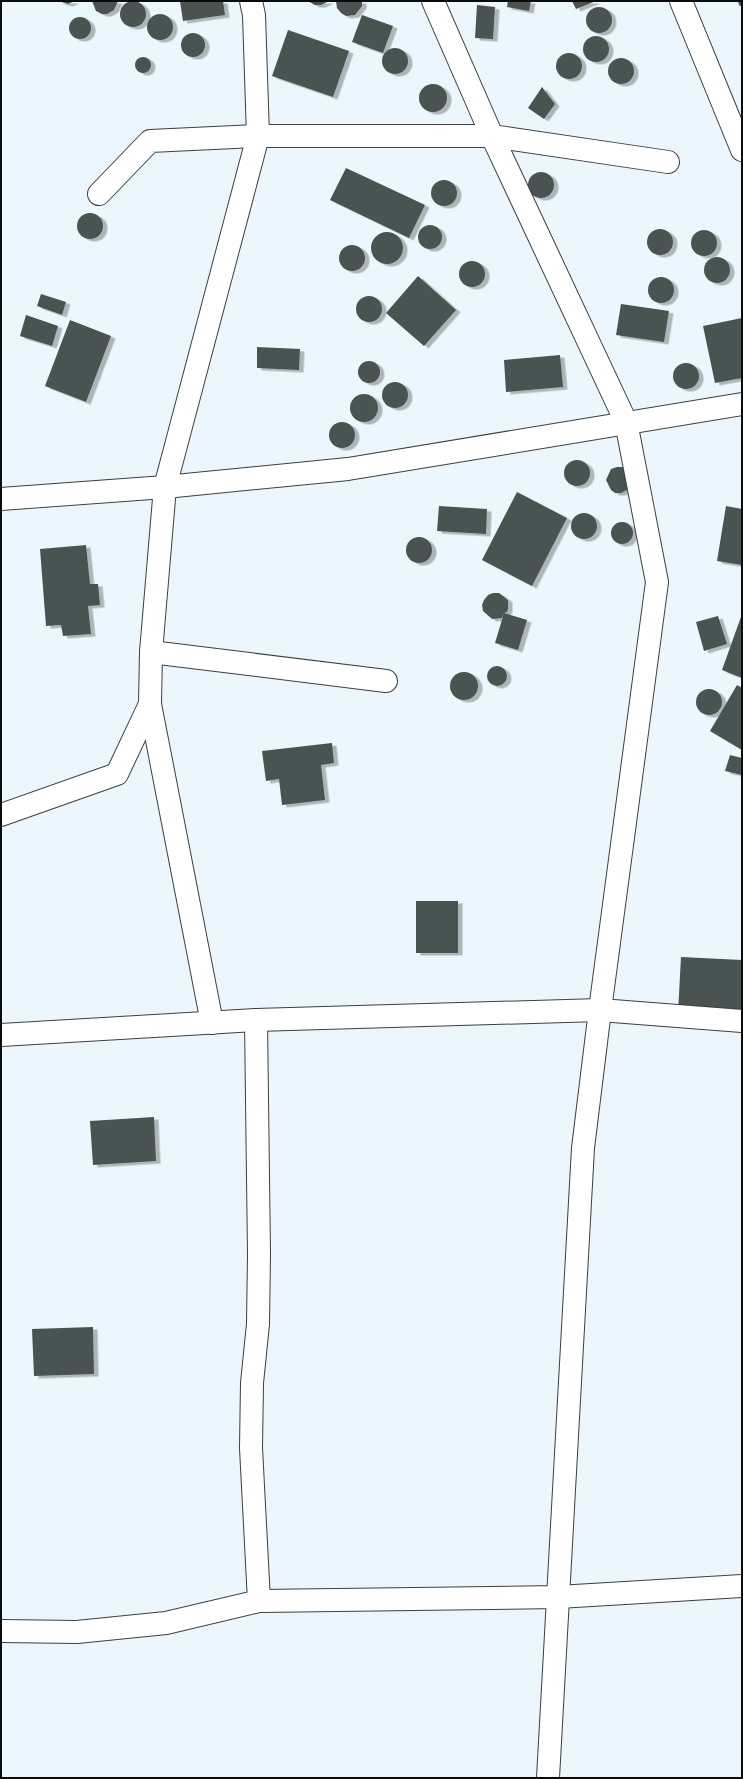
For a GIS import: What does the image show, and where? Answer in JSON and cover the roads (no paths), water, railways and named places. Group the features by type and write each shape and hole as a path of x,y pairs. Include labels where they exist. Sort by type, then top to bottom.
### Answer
{"street":[{"path":"212,1023 150,704 151,652 165,487 258,136 254,15 251,1"},
{"path":"433,1 492,136 626,422 657,582 583,1148 548,1778"},
{"path":"682,1 742,150"},
{"path":"99,194 150,141 258,136 492,136 668,162"},
{"path":"1,499 165,487 348,469 742,404"},
{"path":"151,652 386,681"},
{"path":"1,815 117,774 150,704"},
{"path":"1,1035 256,1020 600,1010 742,1021"},
{"path":"256,1020 259,1256 258,1324 252,1383 251,1448 259,1601"},
{"path":"1,1631 77,1632 166,1623 259,1601 558,1597 742,1586"}]}
